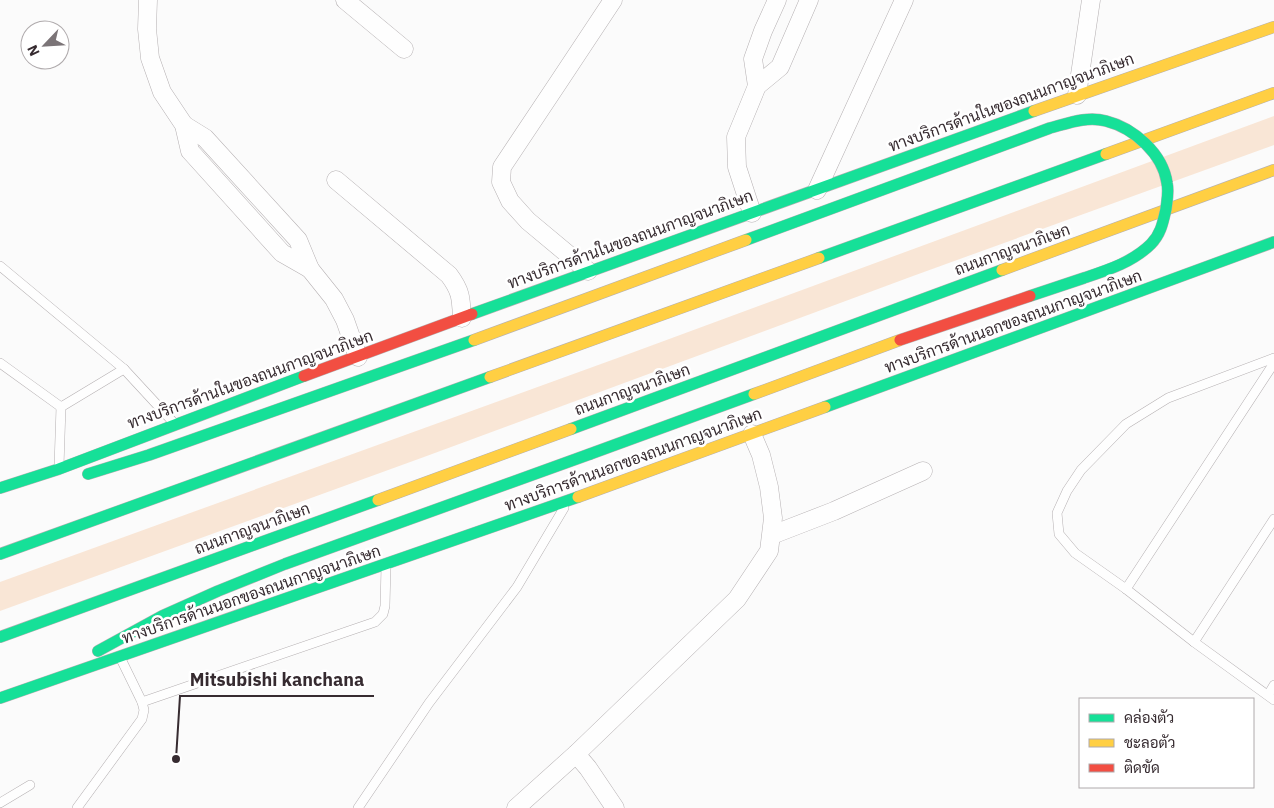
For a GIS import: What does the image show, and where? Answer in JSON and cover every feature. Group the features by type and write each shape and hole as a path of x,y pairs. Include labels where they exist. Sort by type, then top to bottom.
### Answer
{"main road":[{"name":"ทางบริการด้านในของถนนกาญจนาภิเษก","path":"0,488 58,469 235,401 588,271 1077,95 1274,27"},
{"path":"0,554 1274,93"},
{"path":"39,686 162,616 285,564 889,344 1117,267 1145,250 1156,240 1164,222 1169,194 1166,177 1161,163 1148,145 1129,131 1108,122 1094,119 1060,126 474,340 149,455 74,478"},
{"name":"ถนนกาญจนาภิเษก","path":"0,637 1274,170"},
{"name":"ทางบริการด้านนอกของถนนกาญจนาภิเษก","path":"0,698 568,501 1274,242"}],"street":[{"path":"148,0 147,29 150,58 162,92 184,125 190,151 282,253 310,269 334,299 345,320 358,357"},
{"path":"345,0 404,49"},
{"path":"588,271 528,220 510,201 501,182 502,167 613,0"},
{"path":"757,86 753,59 777,0"},
{"path":"752,213 737,167 736,137 757,86 780,67 809,0"},
{"path":"817,190 904,0"},
{"path":"1077,95 1090,0"},
{"path":"336,180 449,274 461,294 462,318"},
{"path":"516,808 576,754 737,599 769,551 773,518 769,487 761,455 752,434"},
{"path":"772,536 834,511 923,471"},
{"path":"576,754 588,768 615,808"}],"lane":[{"path":"0,266 124,369 175,424"},
{"path":"1274,358 1168,398 1126,424 1081,470 1067,491 1057,513 1060,534 1075,553 1271,697 1274,685"},
{"path":"0,363 61,407"},
{"path":"1126,589 1274,363"},
{"path":"61,407 124,369"},
{"path":"58,469 61,407"},
{"path":"358,808 429,703 517,587 568,501"},
{"path":"1194,642 1274,519"},
{"path":"142,702 375,622 383,614 385,606 386,564"},
{"path":"78,808 142,719 144,710 142,702 120,656"},
{"path":"0,803 30,785"}],"shaded area":[{"path":"1274,116 1274,145 0,611 0,582 634,352"}],"traffic: fast":[{"path":"472,314 1034,111"},
{"path":"746,240 1050,128 1092,119 1116,124 1137,136 1160,162 1168,186 1163,223 1157,236 1144,250 1120,265 1030,296"},
{"path":"819,258 1106,154"},
{"path":"825,407 1274,242"},
{"path":"571,429 1002,270"},
{"path":"88,474 149,455 474,340"},
{"path":"0,488 59,469 304,376"},
{"path":"0,554 490,377"},
{"path":"590,454 754,394"},
{"path":"98,651 162,616 285,564 590,454"},
{"path":"0,698 578,497"},
{"path":"0,637 378,500"}],"traffic: slow":[{"path":"1034,111 1274,27"},
{"path":"1106,154 1274,93"},
{"path":"1002,270 1274,170"},
{"path":"474,340 746,240"},
{"path":"490,377 819,258"},
{"path":"754,394 900,340"},
{"path":"578,497 825,407"},
{"path":"378,500 571,429"}],"traffic: jam":[{"path":"900,340 1030,296"},
{"path":"304,376 472,314"}],"place":[{"name":"Mitsubishi kanchana","path":"176,759"}]}
